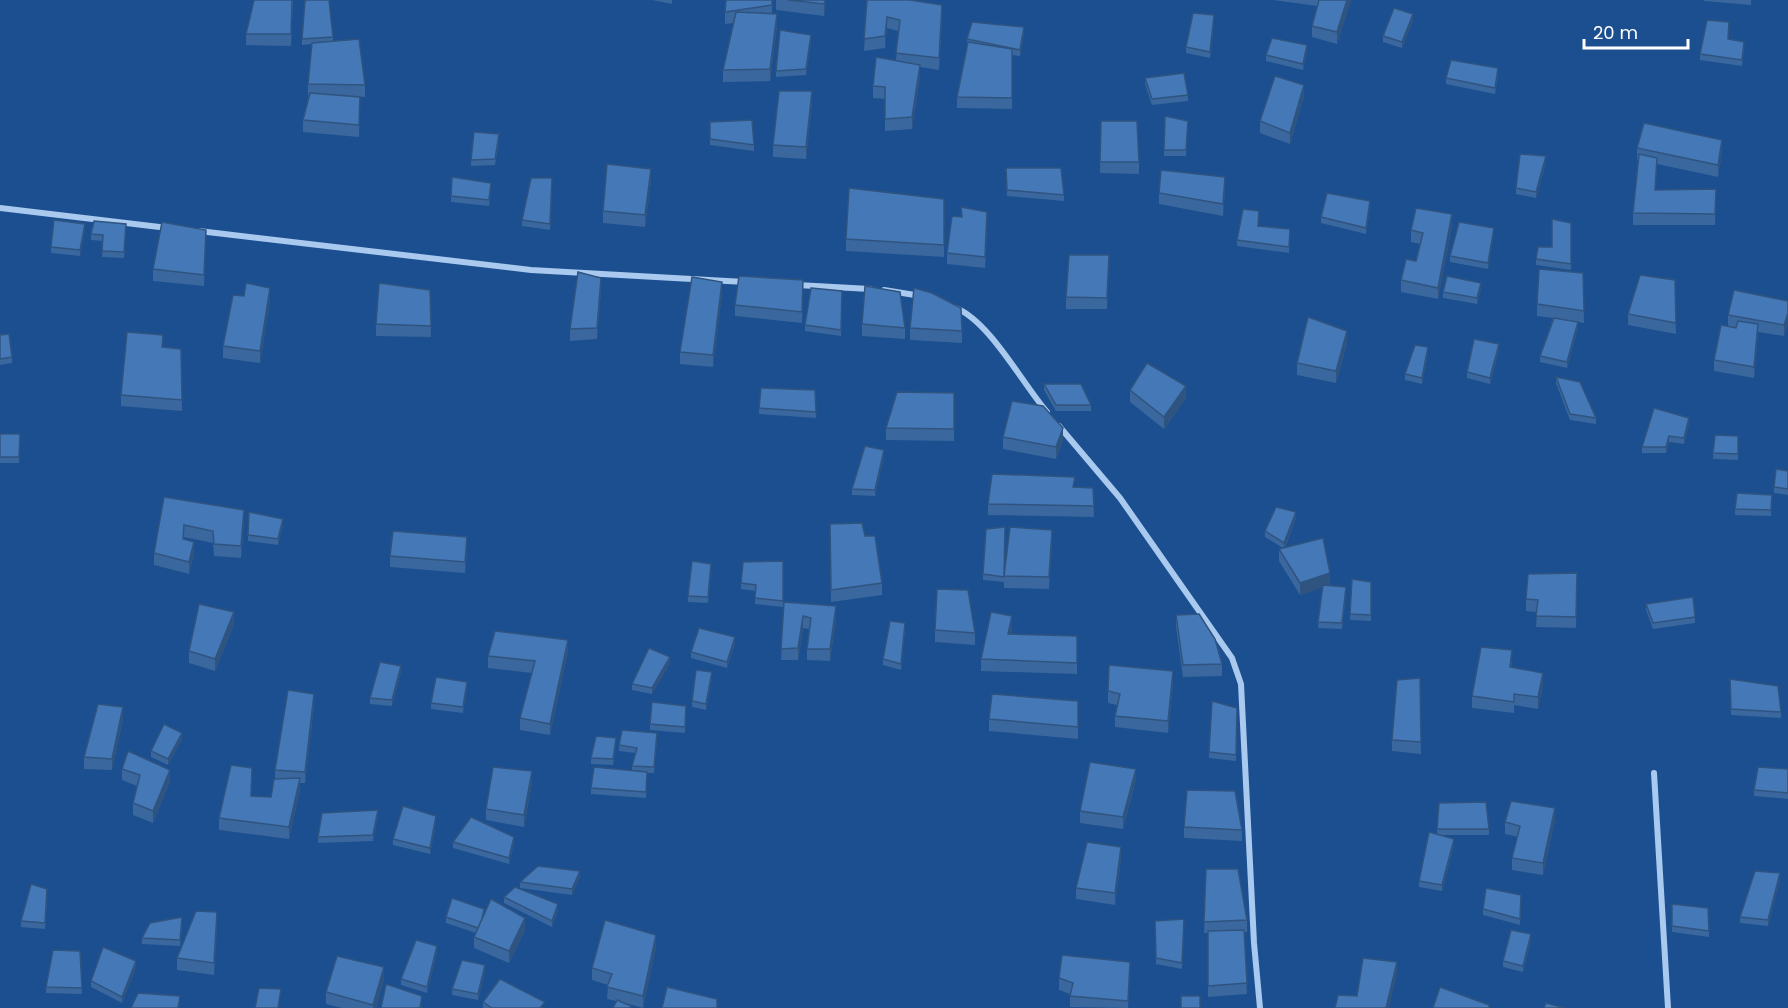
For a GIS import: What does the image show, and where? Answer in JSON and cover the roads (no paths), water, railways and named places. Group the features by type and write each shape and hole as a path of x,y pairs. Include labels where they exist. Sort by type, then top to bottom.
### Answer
{"street":[{"path":"0,208 178,229"},
{"path":"190,230 531,270 752,282"},
{"path":"787,284 891,290 930,297"},
{"path":"947,304 964,312 989,333 1025,385 1120,498 1232,658 1241,684 1254,943 1260,1008"},
{"path":"1654,773 1668,1008"}]}
